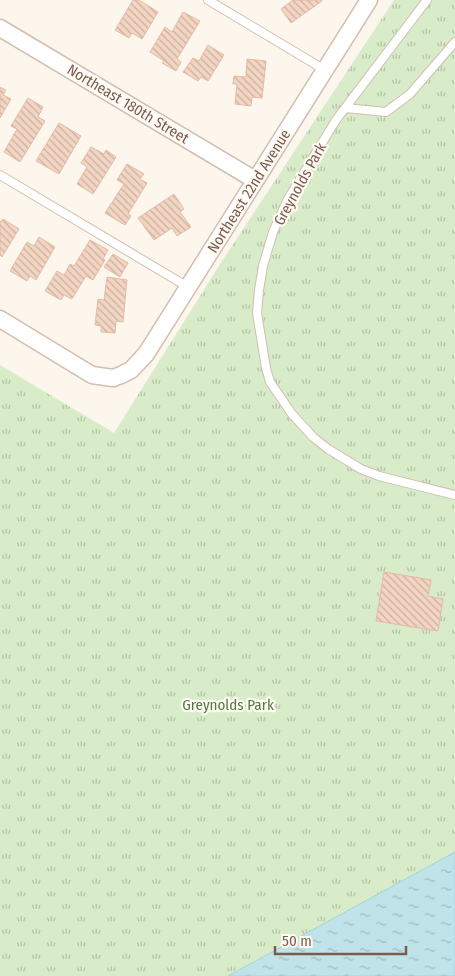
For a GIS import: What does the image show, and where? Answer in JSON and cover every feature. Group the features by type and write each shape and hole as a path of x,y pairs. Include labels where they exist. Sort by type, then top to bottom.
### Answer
{"street":[{"name":"Northeast 22nd Avenue","path":"0,319 92,375 113,378 122,375 139,363 369,0"},
{"name":"Northeast 180th Street","path":"0,28 255,180"}],"lane":[{"path":"208,0 325,70"},
{"name":"Greynolds Park","path":"427,0 345,108 288,199 273,232 263,266 257,313 270,382 292,414 313,437 328,449 360,468 379,476 455,494"},
{"path":"345,108 386,112 410,94 455,42"},
{"path":"0,175 188,287"}],"green space":[{"name":"Greynolds Park","path":"394,0 455,0 455,976 0,976 0,365 114,433 222,261"}],"water":[{"path":"455,852 455,976 228,976"}],"building":[{"path":"133,0 139,0 158,12 142,39 132,33 129,38 115,30"},
{"path":"293,0 322,1 291,23 281,9"},
{"path":"183,12 200,21 177,59 181,62 176,71 162,63 164,61 150,52 165,27 172,32"},
{"path":"208,45 224,55 208,81 201,77 198,81 183,72 193,58 199,61"},
{"path":"247,59 266,61 262,98 252,97 251,106 235,104 237,84 233,84 234,76 246,77"},
{"path":"0,87 6,90 3,95 11,99 0,118"},
{"path":"28,98 43,107 38,117 45,121 20,162 4,152 17,129 11,126"},
{"path":"59,123 81,136 59,174 36,161"},
{"path":"91,147 104,154 106,150 116,157 93,194 77,184 87,167 81,163"},
{"path":"127,164 144,174 140,179 147,183 128,214 131,216 125,225 105,213 124,184 117,180"},
{"path":"174,194 184,209 180,212 191,227 177,236 172,228 154,240 138,218"},
{"path":"3,219 19,229 2,257 0,255 0,221"},
{"path":"39,237 55,247 36,280 30,276 27,281 10,271 27,242 34,246"},
{"path":"90,240 108,250 103,259 105,260 93,280 86,276 72,299 64,295 61,300 45,291 57,271 64,275 70,264 74,266"},
{"path":"113,254 128,263 120,277 104,267"},
{"path":"107,277 127,280 123,322 116,321 115,333 101,332 101,326 95,325 98,299 104,300"},
{"path":"384,572 431,580 428,596 443,599 438,631 376,621"}]}
